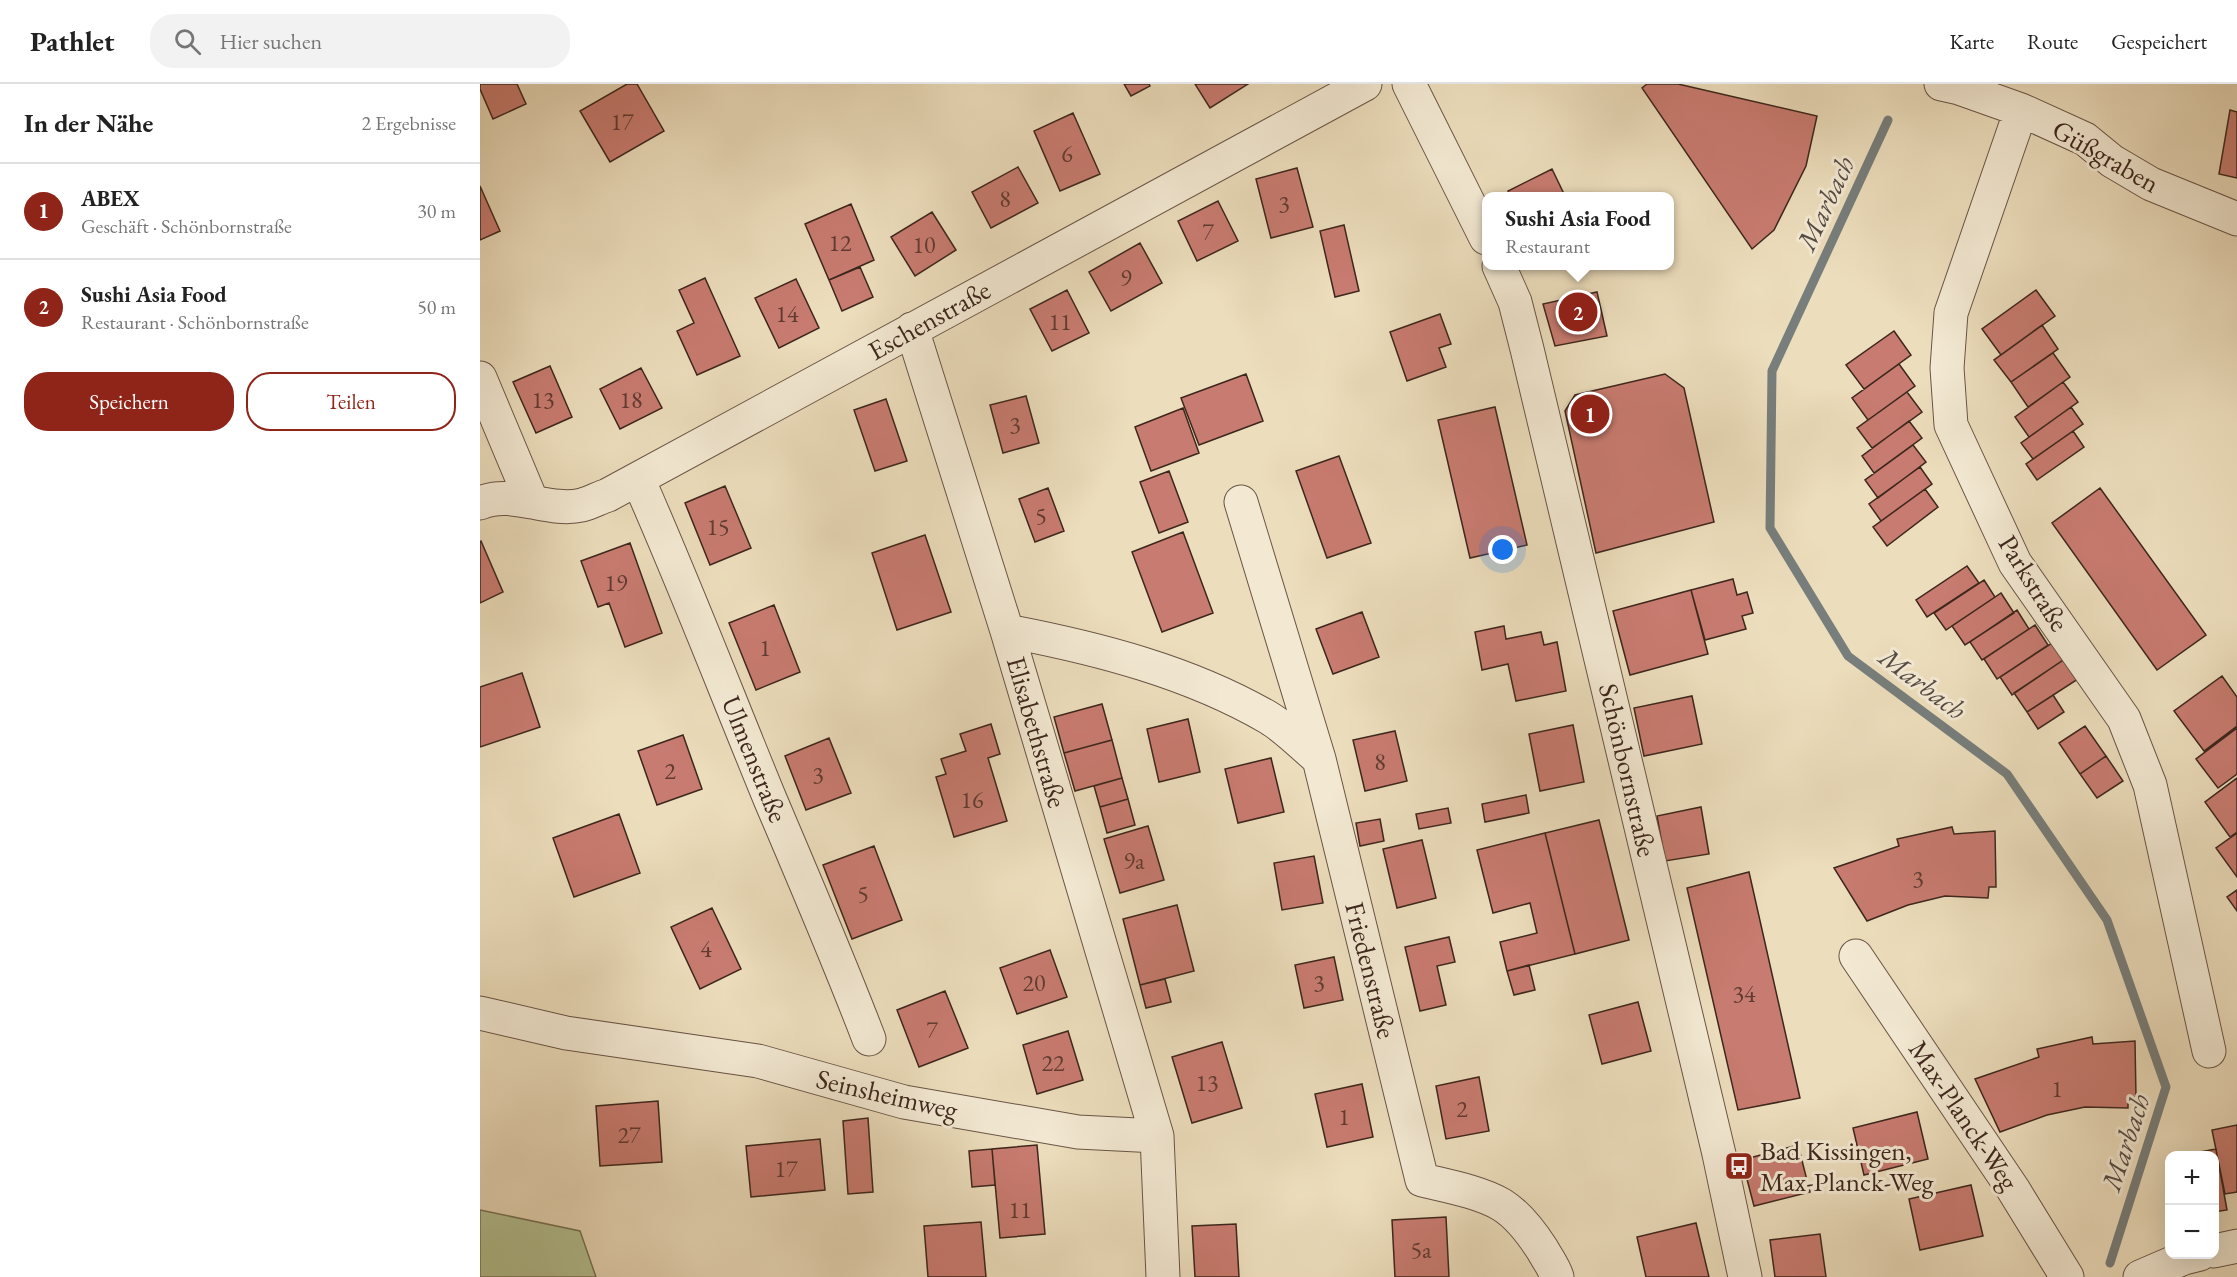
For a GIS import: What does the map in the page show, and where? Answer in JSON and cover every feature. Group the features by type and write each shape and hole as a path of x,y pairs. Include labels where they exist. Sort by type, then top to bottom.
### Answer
{"street":[{"name":"Eschenstraße","path":"480,502 507,498 580,506 638,479 1365,84"},
{"name":"Güßgraben","path":"1941,84 2021,110 2085,139 2112,161 2151,184 2237,219"},
{"path":"1413,85 1482,230"},
{"name":"Parkstraße","path":"2021,110 1951,313 1947,368 1951,425 2015,563 2124,719 2150,785 2209,1051"},
{"name":"Schönbornstraße","path":"1501,270 1515,302 1530,360 1719,1154 1745,1277"},
{"name":"Elisabethstraße","path":"912,329 1008,631 1157,1136"},
{"path":"480,378 532,502"},
{"name":"Ulmenstraße","path":"638,479 685,585 766,789 834,945 869,1039"},
{"name":"Friedenstraße","path":"1241,502 1319,759 1422,1180 1469,1192 1501,1204 1521,1221 1539,1244 1557,1277"},
{"path":"1008,631 1081,645 1190,681 1271,719 1319,759"},
{"name":"Max-Planck-Weg","path":"1856,956 2007,1180 2067,1277"},
{"name":"Seinsheimweg","path":"480,1013 566,1033 758,1061 916,1104 1078,1132 1157,1136"},
{"path":"1157,1136 1163,1277"},
{"path":"2219,1250 2237,1246"},
{"path":"2140,1277 2182,1259"}],"green space":[{"path":"480,1210 580,1231 596,1277 480,1277"}],"building":[{"path":"480,84 517,84 526,104 493,119"},
{"path":"627,84 637,84 664,131 610,162 580,111"},
{"path":"1124,84 1149,84 1150,86 1131,96"},
{"path":"1195,84 1248,84 1210,108"},
{"path":"1647,84 1678,84 1817,116 1806,166 1774,230 1752,249 1642,88"},
{"path":"2230,110 2237,112 2237,178 2219,174"},
{"path":"1073,113 1100,174 1060,191 1034,131"},
{"path":"1018,167 1038,203 991,228 972,192"},
{"path":"1297,168 1313,227 1271,238 1256,179"},
{"path":"1552,169 1563,192 1509,192"},
{"path":"480,186 500,231 480,240"},
{"path":"1218,201 1238,241 1197,261 1178,221"},
{"path":"851,204 874,260 829,280 805,224"},
{"path":"932,212 956,250 915,276 891,237"},
{"path":"1344,225 1359,291 1335,297 1320,231"},
{"path":"1140,243 1162,283 1111,311 1089,272"},
{"path":"860,267 873,297 842,311 829,280"},
{"path":"705,278 740,356 697,375 677,331 694,323 679,290"},
{"path":"796,279 819,328 779,348 755,298"},
{"path":"1067,290 1089,333 1052,351 1030,309"},
{"path":"2036,290 2055,316 2001,355 1982,329"},
{"path":"1597,292 1607,336 1555,346 1543,304"},
{"path":"1440,314 1451,344 1439,348 1446,367 1407,381 1390,332"},
{"path":"2042,325 2058,349 2011,382 1994,360"},
{"path":"1894,331 1911,355 1864,389 1846,365"},
{"path":"2053,353 2070,377 2028,407 2011,382"},
{"path":"1899,364 1915,386 1868,420 1852,398"},
{"path":"550,366 572,417 536,433 513,382"},
{"path":"641,368 662,408 620,429 600,389"},
{"path":"1246,374 1263,421 1199,445 1181,398"},
{"path":"1665,374 1684,388 1714,522 1596,553 1565,411 1575,395"},
{"path":"2063,382 2078,402 2029,437 2015,417"},
{"path":"1907,392 1922,412 1872,448 1857,428"},
{"path":"1026,396 1039,443 1003,453 990,405"},
{"path":"886,399 907,461 875,471 854,410"},
{"path":"1495,407 1527,545 1470,558 1438,420"},
{"path":"2071,407 2083,424 2033,459 2021,443"},
{"path":"1183,408 1199,453 1151,471 1135,427"},
{"path":"1909,421 1922,438 1874,473 1862,456"},
{"path":"2073,431 2084,447 2037,480 2026,464"},
{"path":"1913,445 1926,462 1878,498 1865,480"},
{"path":"1339,456 1371,543 1327,558 1296,471"},
{"path":"1920,467 1932,484 1881,521 1869,504"},
{"path":"1169,471 1188,522 1159,533 1140,482"},
{"path":"725,486 751,548 710,565 685,503"},
{"path":"1048,488 1064,531 1035,542 1019,499"},
{"path":"2100,488 2206,635 2157,670 2052,523"},
{"path":"1925,489 1938,507 1887,546 1873,527"},
{"path":"1183,532 1213,613 1162,632 1132,552"},
{"path":"925,535 951,612 897,630 872,553"},
{"path":"480,542 503,592 480,603"},
{"path":"630,543 662,633 625,647 609,603 598,607 581,561"},
{"path":"1967,566 1979,583 1927,617 1916,600"},
{"path":"1733,579 1737,595 1747,592 1753,613 1742,616 1746,629 1705,640 1691,590"},
{"path":"1984,580 1995,597 1946,630 1934,613"},
{"path":"1691,590 1708,654 1630,675 1613,611"},
{"path":"2001,593 2014,613 1965,645 1952,626"},
{"path":"774,605 800,672 756,690 729,623"},
{"path":"2017,610 2029,629 1982,660 1970,642"},
{"path":"1362,612 1379,657 1333,674 1316,629"},
{"path":"2035,625 2048,645 1997,679 1984,659"},
{"path":"1504,626 1506,639 1541,632 1544,645 1557,642 1566,691 1516,701 1508,664 1482,670 1475,632"},
{"path":"2052,643 2063,660 2012,695 2000,677"},
{"path":"2065,659 2078,679 2027,712 2014,693"},
{"path":"522,673 540,727 480,747 480,687"},
{"path":"2222,676 2237,697 2237,726 2204,751 2174,711"},
{"path":"2053,695 2064,712 2038,729 2027,712"},
{"path":"1692,696 1702,744 1644,756 1634,708"},
{"path":"1102,704 1112,740 1064,753 1054,717"},
{"path":"1188,719 1200,772 1159,782 1147,729"},
{"path":"991,724 1000,754 988,758 1007,821 954,837 936,777 946,774 941,759 966,751 960,734"},
{"path":"1573,725 1584,782 1540,791 1529,734"},
{"path":"2085,726 2106,756 2080,774 2059,743"},
{"path":"2237,728 2237,774 2218,788 2196,759"},
{"path":"1395,731 1407,781 1365,791 1353,740"},
{"path":"683,735 702,789 657,805 638,751"},
{"path":"829,738 851,793 806,810 785,756"},
{"path":"1112,740 1122,778 1075,791 1064,753"},
{"path":"2106,756 2123,781 2097,798 2080,774"},
{"path":"1271,758 1284,812 1238,823 1225,769"},
{"path":"1122,778 1128,799 1100,807 1094,786"},
{"path":"2237,778 2237,832 2230,837 2205,802"},
{"path":"1526,795 1529,813 1485,822 1482,804"},
{"path":"1128,799 1135,825 1107,833 1100,807"},
{"path":"1701,807 1709,854 1665,861 1657,816"},
{"path":"1448,808 1451,823 1419,829 1416,814"},
{"path":"619,814 640,873 574,897 553,838"},
{"path":"1380,819 1384,841 1360,846 1356,823"},
{"path":"1599,820 1629,940 1575,954 1545,833"},
{"path":"1148,826 1164,880 1120,893 1104,839"},
{"path":"1952,827 1954,834 1995,831 1996,887 1989,887 1988,898 1945,896 1908,905 1867,921 1834,868 1899,846 1897,839"},
{"path":"1545,833 1575,954 1507,971 1500,942 1537,933 1530,903 1493,913 1477,850"},
{"path":"2237,833 2237,877 2216,848"},
{"path":"1422,840 1436,898 1397,908 1383,849"},
{"path":"874,846 902,920 852,939 823,865"},
{"path":"1314,856 1323,903 1282,910 1274,863"},
{"path":"1749,872 1800,1098 1738,1110 1687,888"},
{"path":"2237,890 2237,911 2227,897"},
{"path":"1177,905 1194,971 1140,985 1123,919"},
{"path":"712,908 741,969 700,989 671,927"},
{"path":"1449,937 1455,962 1437,966 1446,1005 1420,1011 1405,947"},
{"path":"1050,950 1067,997 1017,1014 1000,968"},
{"path":"1334,957 1343,1000 1304,1008 1295,965"},
{"path":"1529,965 1535,990 1514,995 1507,971"},
{"path":"1165,979 1171,1002 1146,1008 1140,985"},
{"path":"945,991 968,1048 919,1067 897,1010"},
{"path":"1638,1002 1651,1051 1602,1064 1589,1015"},
{"path":"1068,1031 1083,1080 1037,1094 1023,1045"},
{"path":"2092,1037 2093,1044 2135,1041 2136,1097 2128,1097 2128,1108 2085,1107 2047,1115 2000,1132 1975,1079 2039,1057 2037,1049"},
{"path":"1222,1042 1242,1108 1192,1123 1172,1057"},
{"path":"1479,1077 1489,1131 1446,1139 1436,1086"},
{"path":"1362,1084 1373,1137 1327,1147 1315,1094"},
{"path":"658,1101 662,1162 600,1166 596,1106"},
{"path":"1917,1112 1928,1159 1864,1175 1853,1128"},
{"path":"868,1118 873,1192 848,1194 843,1121"},
{"path":"2237,1125 2237,1192 2225,1194 2219,1164 2219,1151 2216,1151 2212,1130"},
{"path":"820,1139 825,1190 751,1197 746,1146"},
{"path":"1037,1145 1045,1234 1000,1238 992,1149"},
{"path":"1798,1145 1810,1192 1754,1206 1742,1160"},
{"path":"992,1149 995,1185 972,1187 969,1151"},
{"path":"2219,1166 2227,1210 2219,1211"},
{"path":"1971,1185 1983,1236 1920,1250 1909,1199"},
{"path":"1446,1217 1449,1277 1395,1277 1392,1220"},
{"path":"981,1222 986,1277 928,1277 924,1226"},
{"path":"1696,1223 1709,1277 1646,1277 1637,1237"},
{"path":"1236,1224 1239,1277 1195,1277 1192,1226"},
{"path":"1820,1234 1826,1277 1775,1277 1770,1240"}],"waterway":[{"name":"Marbach","path":"1888,120 1772,371 1770,528 1848,656 2007,774 2107,920 2166,1087 2110,1263"}],"place":[{"name":"Sushi Asia Food","path":"1578,312"},
{"name":"ABEX","path":"1590,414"},
{"name":"Bad Kissingen, Max-Planck-Weg","path":"1739,1166"}]}
